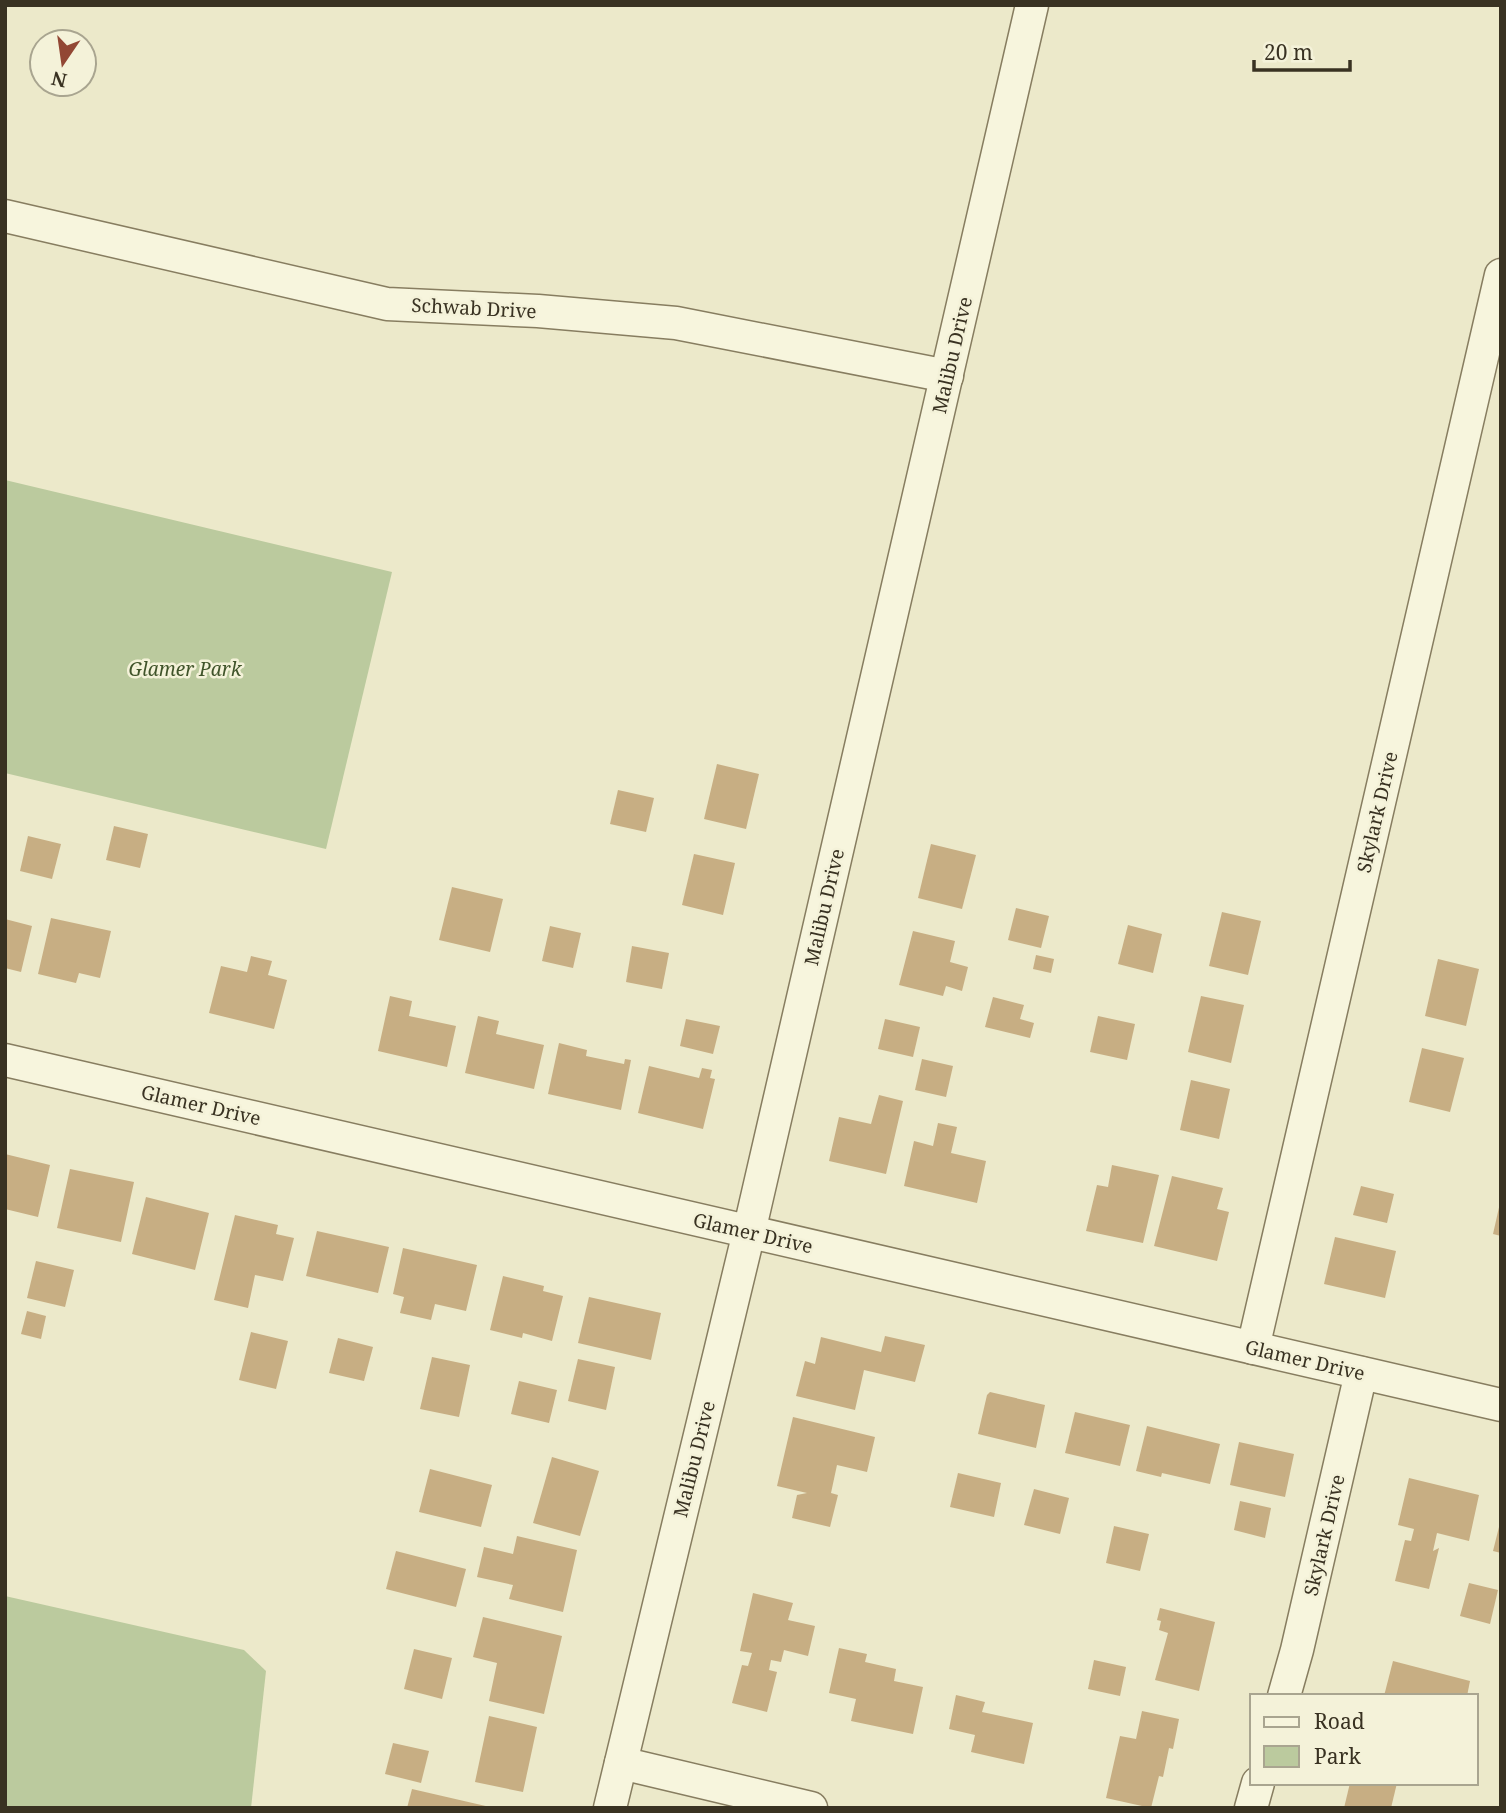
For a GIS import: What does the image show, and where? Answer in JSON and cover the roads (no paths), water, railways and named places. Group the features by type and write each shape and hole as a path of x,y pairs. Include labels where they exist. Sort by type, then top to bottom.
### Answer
{"street":[{"name":"Malibu Drive","path":"610,1808 749,1232 1032,5"},
{"name":"Schwab Drive","path":"5,216 387,304 538,311 676,323 947,376"},
{"name":"Skylark Drive","path":"1253,1348 1501,275"},
{"name":"Glamer Drive","path":"5,1060 1501,1405"},
{"name":"Skylark Drive","path":"1284,1694 1300,1637 1361,1373"},
{"path":"621,1763 811,1808"},
{"path":"1251,1808 1257,1785"}],"park label":[{"name":"Glamer Park","path":"185,669"}]}
